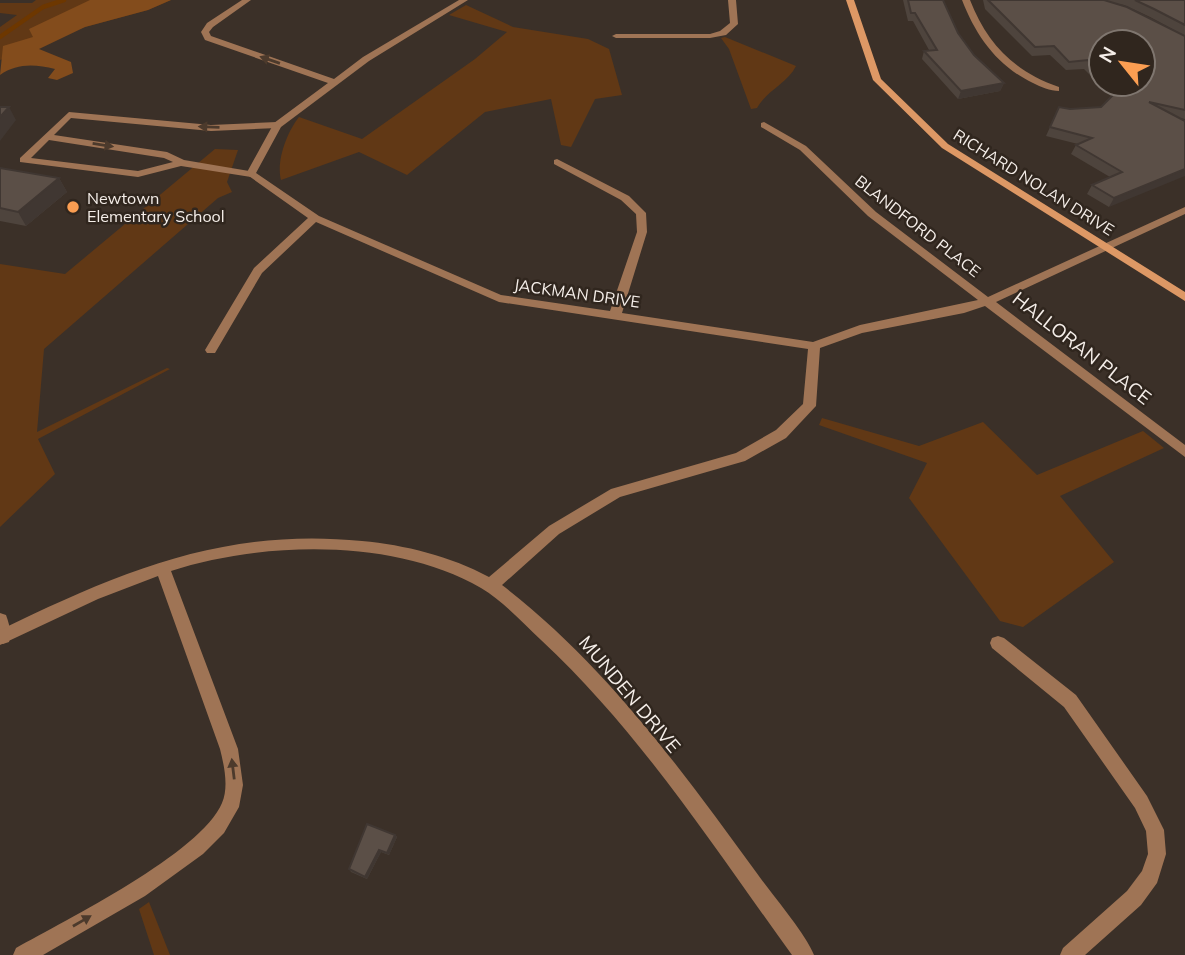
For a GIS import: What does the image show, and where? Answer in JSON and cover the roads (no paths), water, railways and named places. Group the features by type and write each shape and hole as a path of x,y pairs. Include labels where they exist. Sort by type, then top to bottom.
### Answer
{"main road":[{"name":"RICHARD NOLAN DRIVE","path":"850,0 877,79 945,146 1185,297"}],"street":[{"path":"247,0 210,26 206,35 335,82"},
{"path":"444,0 460,2"},
{"path":"616,36 717,35 734,24 732,0"},
{"path":"966,0 982,33 1013,70 1056,89"},
{"path":"47,137 167,155 181,163 251,174 277,125 366,59 460,2"},
{"path":"181,163 138,174 23,160 69,115 211,128 277,125"},
{"name":"BLANDFORD PLACE","path":"764,125 811,155 858,203 989,301"},
{"path":"557,162 625,198 641,213 642,232 615,315"},
{"name":"JACKMAN DRIVE","path":"251,174 314,218 499,298 814,346 860,330 964,309 989,301 1185,210"},
{"path":"211,350 258,271 314,218"},
{"name":"HALLORAN PLACE","path":"989,301 1185,452"},
{"path":"489,586 554,530 616,494 740,457 781,434 809,406 814,346"},
{"name":"MUNDEN DRIVE","path":"1,632 162,567 245,545 340,542 430,560 489,586 563,648 636,728 804,955"},
{"path":"23,955 139,889 205,840 230,808 235,776 229,748 162,567"},
{"path":"998,643 1070,701 1141,802 1155,830 1157,854 1150,876 1134,898 1070,955"}],"waterway":[{"path":"0,37 43,7 64,0"}],"place":[{"name":"Newtown Elementary School","path":"73,207"}]}
